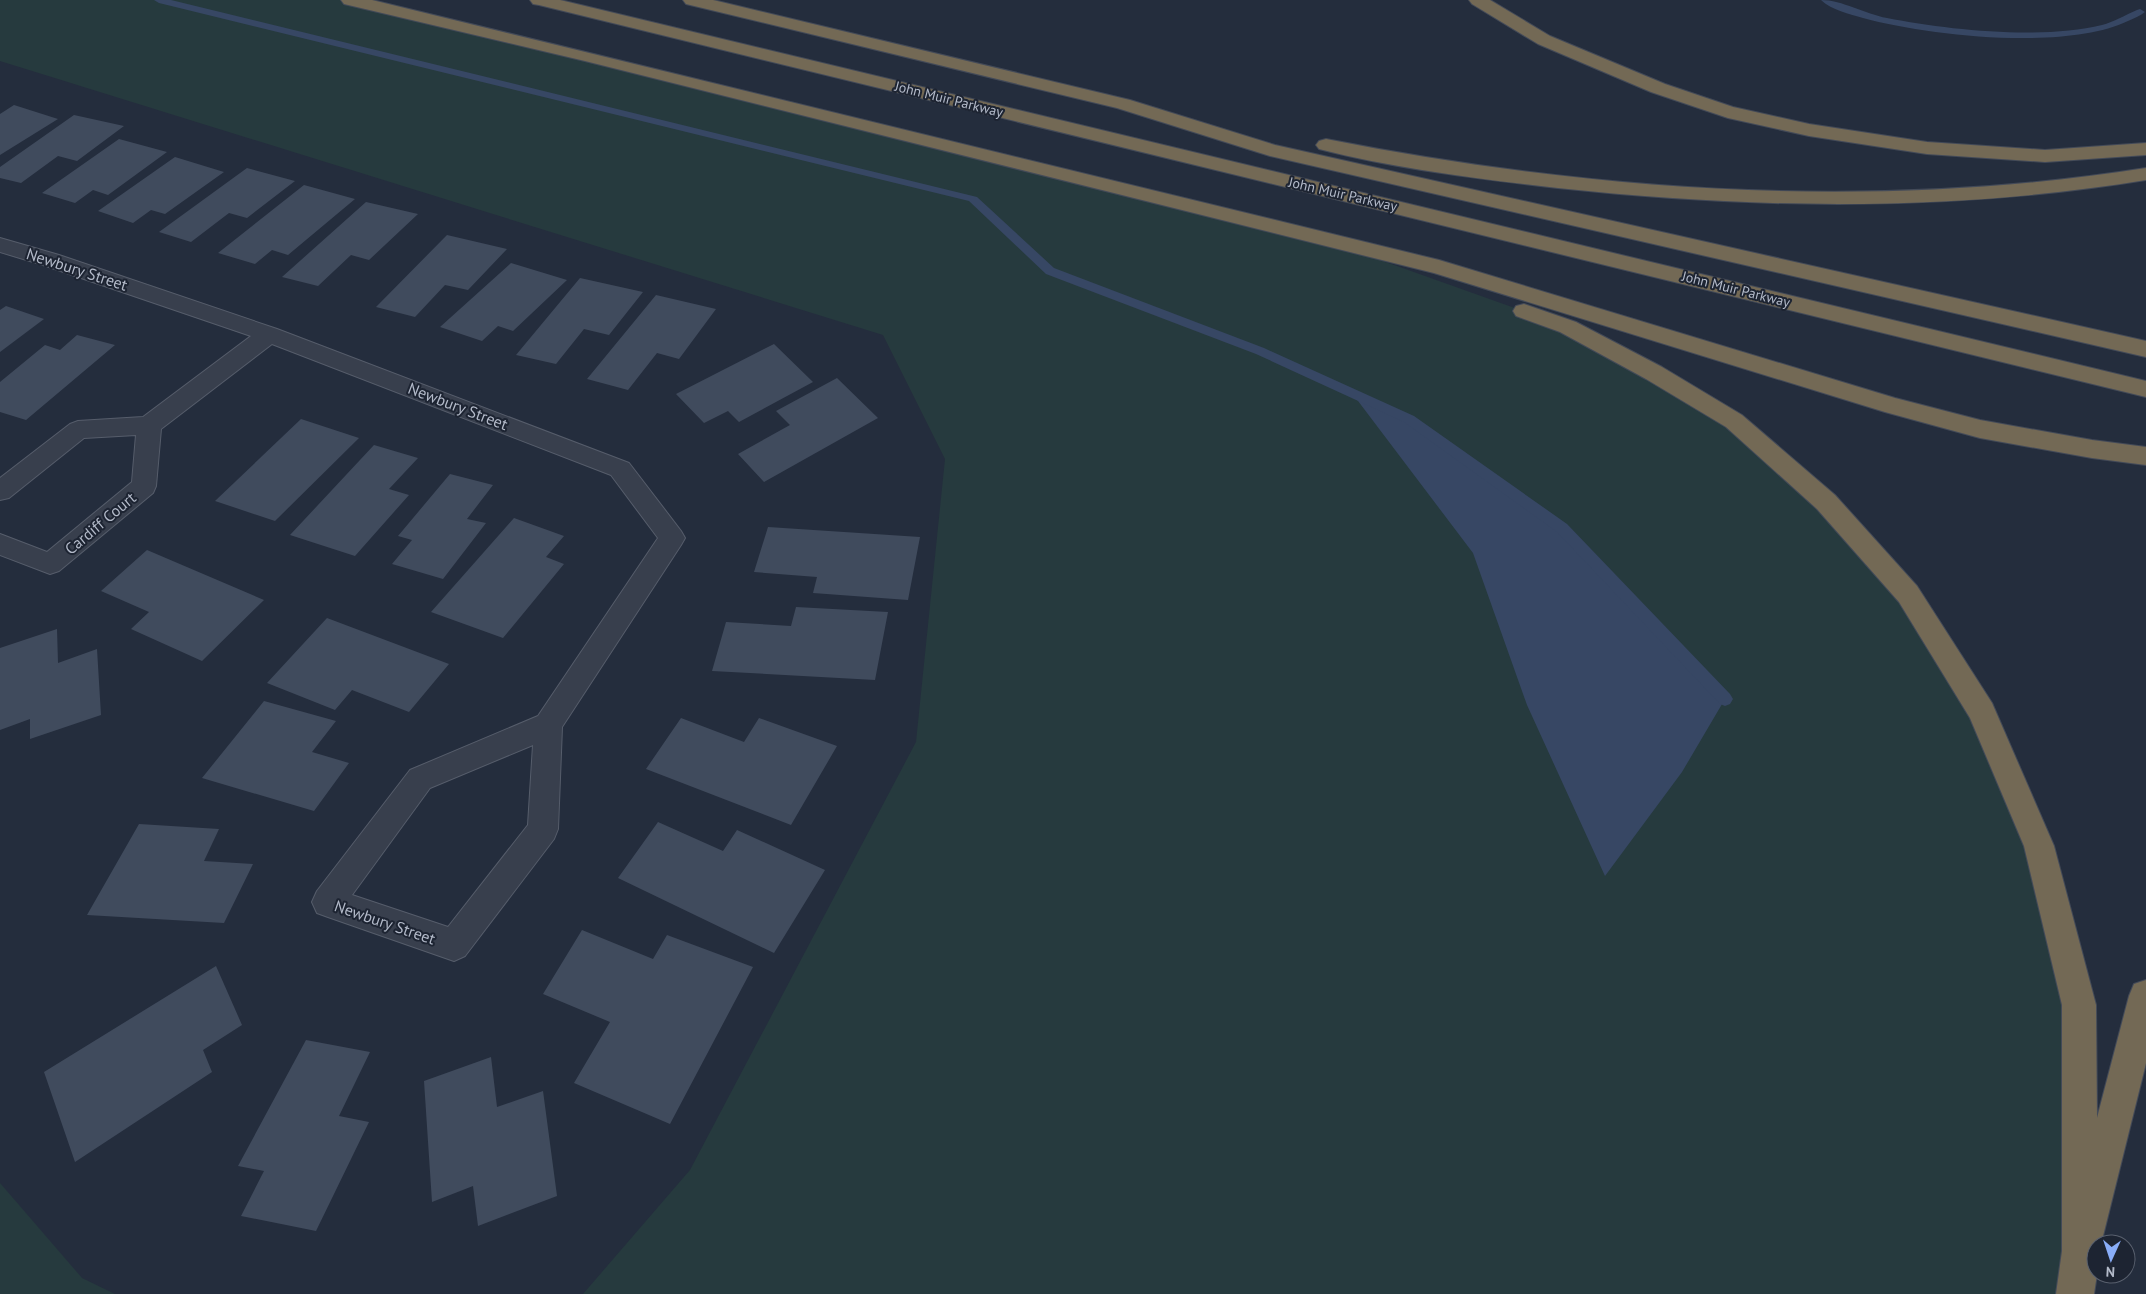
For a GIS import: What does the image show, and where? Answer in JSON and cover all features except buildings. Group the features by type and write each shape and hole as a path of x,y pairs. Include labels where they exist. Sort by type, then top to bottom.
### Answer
{"highway":[{"path":"350,0 604,60 1439,267 1893,406 1980,429 2092,449 2146,456"},
{"name":"John Muir Parkway","path":"539,0 2146,389"},
{"name":"John Muir Parkway","path":"692,0 1123,104 1270,150 2146,350"},
{"path":"1478,0 1544,40 1658,88 1728,112 1800,128 1927,148 2045,156 2146,149"},
{"path":"1123,104 1369,154 1453,168 1620,188 1695,194 1867,199 1953,197 2107,181 2146,174"},
{"path":"1310,235 1568,327 1654,373 1734,421 1826,502 1908,594 1982,712 2039,846 2079,1005 2081,1251"},
{"path":"2075,1294 2081,1251 2146,996"}],"street":[{"name":"Newbury Street","path":"0,245 60,263 269,334 620,469 672,538 548,725 543,829 454,945 328,902 420,779 548,725"},
{"path":"0,491 78,430 149,425 269,334"},
{"name":"Cardiff Court","path":"0,544 50,564 144,486 149,425"}],"green space":[{"path":"0,0 350,0 1310,235 1568,327 1654,373 1826,502 1982,712 2079,1005 2075,1294 583,1294 690,1170 916,742 945,459 883,335 0,61"},
{"path":"0,1183 82,1278 115,1294 0,1294"}],"water":[{"path":"1352,393 1409,419 1562,528 1725,699 1682,772 1605,876 1527,705 1473,553"}],"waterway":[{"path":"159,0 973,199 1050,271 1260,351 1409,419 1562,528 1725,699"},
{"path":"1826,0 1851,11 1883,20 1961,32 2002,34 2041,35 2102,28 2140,12"}]}
